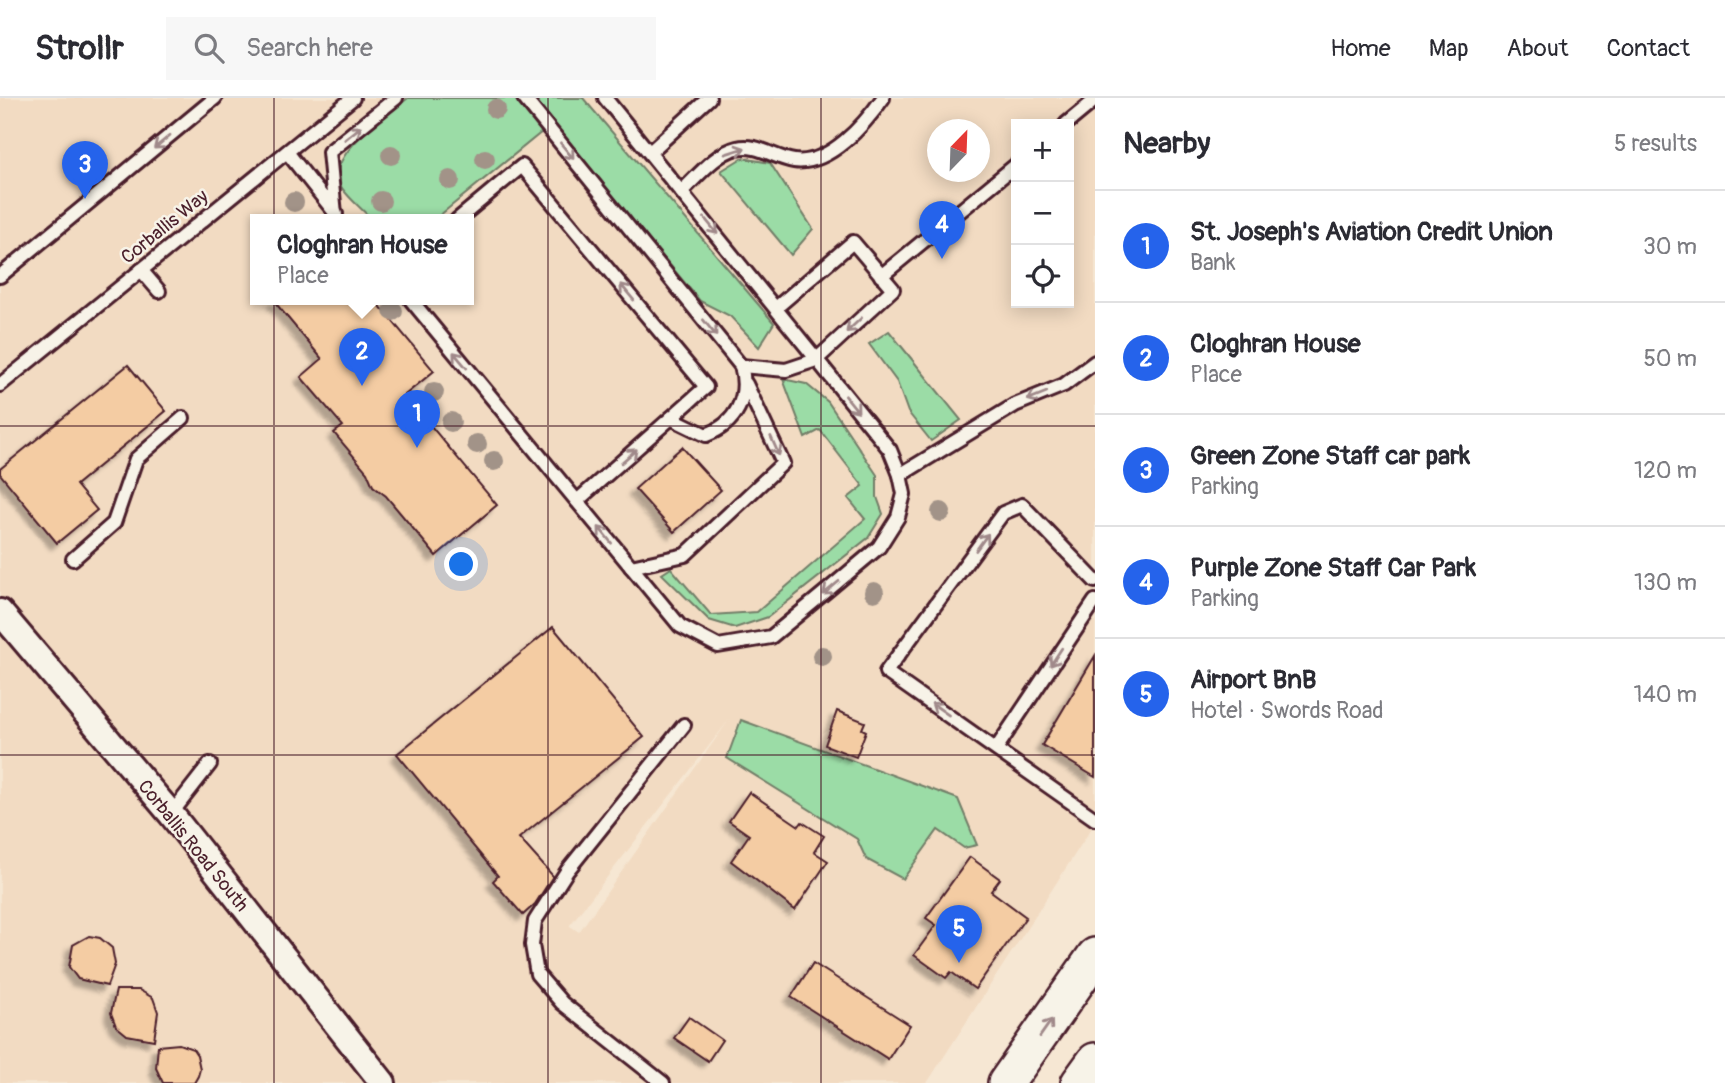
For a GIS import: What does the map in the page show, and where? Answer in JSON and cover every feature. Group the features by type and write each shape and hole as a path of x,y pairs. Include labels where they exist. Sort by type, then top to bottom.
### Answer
{"main road":[{"path":"1006,1083 1095,956"},
{"path":"1079,1083 1095,1061"}],"street":[{"name":"Corballis Road South","path":"0,612 171,814 383,1083"}],"lane":[{"path":"0,276 215,98"},
{"name":"Corballis Way","path":"0,385 353,98"},
{"path":"338,214 330,152 396,98"},
{"path":"524,98 741,366 746,384 783,463 685,555 631,566"},
{"path":"415,305 680,626 718,646 771,637 879,547 898,517 904,494 890,450 816,360 777,307 605,98"},
{"path":"650,152 709,98"},
{"path":"682,191 719,157 736,148 754,147 794,161 813,161 832,150 873,112 883,98"},
{"path":"1072,119 1095,100"},
{"path":"287,152 336,214"},
{"path":"464,214 522,166 706,387 577,501"},
{"path":"881,276 1011,169"},
{"path":"741,366 786,370 816,360 892,289 853,242 777,307"},
{"path":"141,270 159,291"},
{"path":"900,475 1015,405 1064,385 1095,362"},
{"path":"671,418 706,435 721,430 739,409 746,384"},
{"path":"73,559 114,523 136,459 183,418"},
{"path":"1095,581 1022,505 1003,513 886,672 1095,819"},
{"path":"996,749 1095,601"},
{"path":"663,1083 562,1003 537,974 532,945 535,922 567,871 684,724"},
{"path":"171,814 210,764"}],"shaded area":[{"path":"0,98 1095,98 1095,823 927,1083 0,1083","holes":["729,720 579,932 570,925"]}],"green space":[{"path":"408,98 517,98 543,131 441,214 366,214 341,188 338,171 342,159 351,147 374,124"},
{"path":"535,98 583,98 774,323 759,347 730,316 700,301 579,156"},
{"path":"742,158 770,163 813,229 791,255 721,171"},
{"path":"889,331 961,420 931,441 908,412 897,382 869,344"},
{"path":"783,379 806,384 828,402 877,475 877,497 883,514 868,538 768,617 735,628 709,620 662,574 671,568 711,615 757,612 865,519 848,498 863,486 820,430 805,438"},
{"path":"741,720 958,799 977,845 964,848 938,830 903,879 866,859 857,839 727,758"}],"building":[{"path":"277,305 379,305 434,371 405,395 497,505 436,556 386,496 373,486 367,472 334,433 343,426 301,377 322,359"},
{"path":"128,365 166,411 76,485 97,510 57,543 0,474 0,469"},
{"path":"682,447 721,490 674,532 635,489"},
{"path":"553,627 644,737 519,838 553,876 535,904 523,915 493,881 498,876 397,754"},
{"path":"1095,656 1095,777 1042,745"},
{"path":"837,711 865,722 862,729 866,731 856,757 825,745"},
{"path":"749,792 799,826 802,822 824,836 814,852 828,861 795,910 731,861 749,835 729,821"},
{"path":"970,857 1000,879 991,891 1026,917 975,989 951,972 946,978 914,955 936,925 926,918"},
{"path":"89,936 100,938 112,948 115,964 107,986 78,979 69,967 73,945"},
{"path":"813,963 910,1025 888,1059 791,997"},
{"path":"116,990 139,990 153,998 158,1012 154,1040 127,1035 116,1026 111,1013"},
{"path":"689,1017 722,1040 708,1061 674,1038"},
{"path":"179,1044 193,1049 197,1055 200,1069 198,1076 194,1083 163,1083 156,1068 158,1046"}],"place":[{"name":"Green Zone Staff car park","path":"85,199"},
{"name":"Purple Zone Staff Car Park","path":"942,259"},
{"name":"Cloghran House","path":"362,386"},
{"name":"St. Joseph's Aviation Credit Union","path":"417,448"},
{"name":"Airport BnB","path":"959,963"}]}
